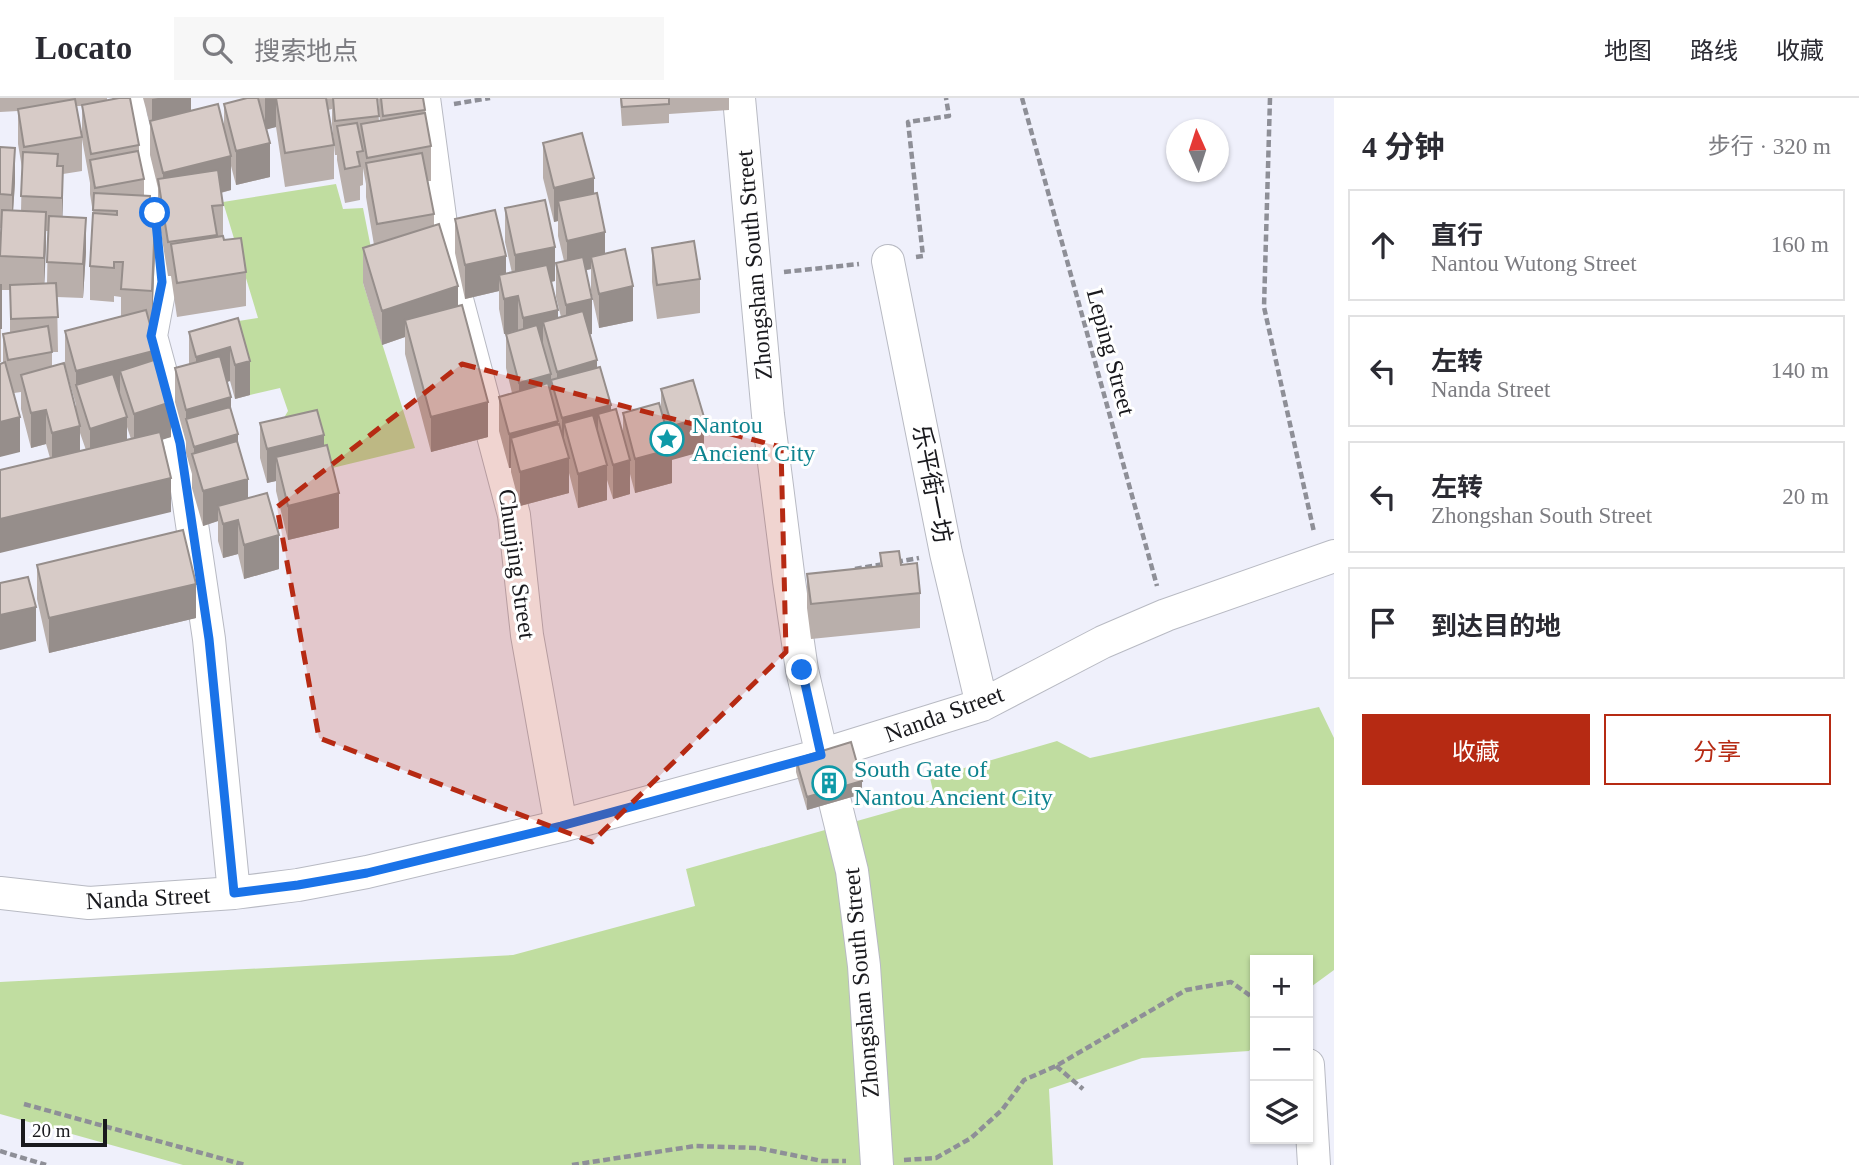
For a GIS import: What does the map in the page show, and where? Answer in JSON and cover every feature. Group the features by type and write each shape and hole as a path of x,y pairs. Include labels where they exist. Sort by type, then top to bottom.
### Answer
{"street":[{"path":"129,98 155,213 162,282 151,336 180,443 208,626 234,893"},
{"name":"Chunjing Street","path":"424,98 445,254 514,514 527,635 561,826"},
{"name":"Zhongshan South Street","path":"739,98 768,415 802,670 822,759"},
{"name":"乐平街一坊","path":"888,261 946,553 982,705"},
{"name":"Nanda Street","path":"0,894 89,903 234,893 367,873 561,826 822,759 982,705 1103,642 1166,615 1327,558"},
{"name":"Zhongshan South Street","path":"835,802 852,871 864,966 876,1163"},
{"path":"1309,1081 1314,1165"}],"path":[{"path":"755,275 923,256 908,122 948,116 946,98"},
{"name":"Leping Street","path":"1022,98 1166,615"},
{"path":"1270,98 1264,307 1327,558"},
{"path":"854,569 946,553"},
{"path":"572,1165 695,1146 758,1148 822,1161 876,1163 936,1158 971,1139 1002,1110 1024,1080 1056,1066 1186,990 1231,982 1250,995"},
{"path":"1056,1066 1083,1089"},
{"path":"24,1104 244,1165"},
{"path":"0,1151 46,1165"}],"highlighted area":[{"path":"462,364 781,447 786,652 592,842 319,738 277,507"}],"green space":[{"path":"336,184 343,209 363,208 377,278 363,283 415,448 324,470 260,458 288,411 280,388 250,395 219,358 213,325 258,318 223,202"},
{"path":"1319,707 1334,738 1334,970 1313,985 1313,955 1250,955 1249,1051 1142,1058 1049,1089 1053,1165 183,1165 0,1114 0,982 513,955 695,906 686,869 935,799 930,778 1057,741 1090,758"}],"building":[{"path":"130,98 139,145 91,154 82,105"},
{"path":"258,98 270,143 236,151 224,104"},
{"path":"276,98 326,98 334,145 285,153"},
{"path":"333,98 377,98 379,116 335,121"},
{"path":"381,98 423,98 425,110 383,116"},
{"path":"621,98 669,98 669,104 622,107"},
{"path":"75,99 82,137 24,147 18,109"},
{"path":"218,104 231,156 163,173 150,121"},
{"path":"425,113 431,146 367,158 361,124"},
{"path":"357,123 363,151 357,152 360,166 345,169 337,126"},
{"path":"582,133 594,178 554,188 543,143"},
{"path":"0,147 15,148 12,195 0,194"},
{"path":"138,151 144,179 95,188 90,160"},
{"path":"23,152 58,154 57,166 63,166 62,198 21,196"},
{"path":"422,153 434,214 377,224 366,163"},
{"path":"218,170 223,205 212,206 217,235 168,242 158,179"},
{"path":"94,193 150,196 149,219 155,219 152,291 121,289 123,262 114,262 114,268 90,266 93,213 117,215 117,211 93,210"},
{"path":"597,193 605,232 567,241 558,201"},
{"path":"545,200 555,247 515,255 505,208"},
{"path":"2,210 46,212 44,258 0,256"},
{"path":"495,210 506,256 465,265 455,219"},
{"path":"49,216 86,218 83,264 47,262"},
{"path":"439,224 458,286 382,311 363,248"},
{"path":"223,236 224,240 241,238 246,272 177,283 171,244"},
{"path":"694,241 700,279 657,285 652,248"},
{"path":"625,249 633,286 599,294 591,257"},
{"path":"583,257 592,299 566,305 556,263"},
{"path":"547,265 558,310 523,318 518,296 504,299 499,275"},
{"path":"56,283 58,317 11,319 10,285"},
{"path":"1,285 1,328 0,328"},
{"path":"462,305 488,402 431,417 405,320"},
{"path":"146,310 157,350 76,371 65,331"},
{"path":"583,311 597,360 557,372 543,322"},
{"path":"238,318 250,361 235,365 230,347 196,357 189,332"},
{"path":"537,325 551,374 519,383 506,334"},
{"path":"48,326 52,352 8,360 3,334"},
{"path":"220,356 231,397 186,410 175,368"},
{"path":"157,359 171,402 134,414 120,371"},
{"path":"5,362 20,417 0,422 0,364"},
{"path":"64,363 80,426 52,433 46,410 31,413 21,375"},
{"path":"600,367 611,405 562,418 551,380"},
{"path":"113,374 127,417 90,429 76,385"},
{"path":"693,380 704,417 672,426 661,389"},
{"path":"548,383 558,421 509,434 499,397"},
{"path":"659,403 672,449 635,459 623,413"},
{"path":"230,407 238,434 194,447 186,419"},
{"path":"616,409 630,460 613,465 598,414"},
{"path":"317,410 324,435 267,449 260,423"},
{"path":"593,415 607,465 578,474 564,423"},
{"path":"559,424 569,458 520,472 511,438"},
{"path":"160,432 171,478 0,519 0,470"},
{"path":"237,441 248,479 203,491 192,454"},
{"path":"327,445 339,493 288,506 276,457"},
{"path":"267,493 279,535 244,545 238,520 223,524 218,506"},
{"path":"183,530 196,584 49,618 37,565"},
{"path":"899,551 901,565 917,563 920,593 811,604 807,574 882,566 880,553"},
{"path":"28,577 36,607 0,615 0,583"},
{"name":"South Gate of Nantou Ancient City","path":"851,742 862,781 807,797 796,759"}],"place":[{"name":"Nantou Ancient City","path":"667,439"},
{"name":"South Gate of Nantou Ancient City","path":"829,783"}],"route":[{"path":"155,213 162,282 151,336 180,443 209,639 234,893 367,873 561,826 821,755 802,670"}]}
